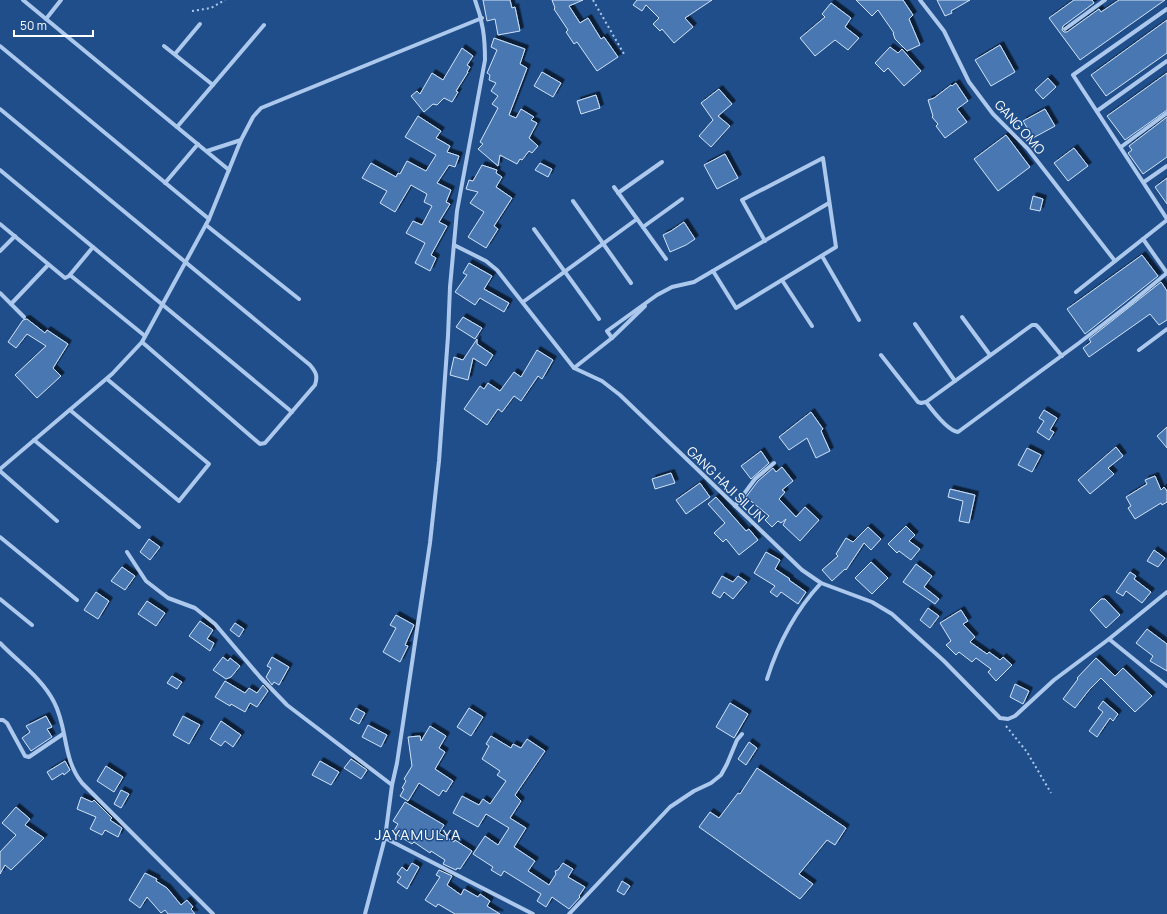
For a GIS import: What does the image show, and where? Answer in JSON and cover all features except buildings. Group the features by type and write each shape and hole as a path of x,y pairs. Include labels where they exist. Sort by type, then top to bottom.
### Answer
{"street":[{"path":"23,0 229,170"},
{"path":"46,19 61,0"},
{"path":"365,914 385,838 392,785 398,763 430,543 439,461 450,287 457,211 485,60 485,41 482,18 476,0"},
{"name":"GANG OMO","path":"920,0 944,31 969,82 989,109 1028,149 1115,261"},
{"path":"1065,29 1105,0"},
{"path":"1076,292 1167,219 1073,75 1167,9"},
{"path":"57,521 0,470 107,379 142,342 209,219 241,140 253,117 264,105 482,18"},
{"path":"175,54 200,24"},
{"path":"177,126 264,25"},
{"path":"0,46 209,219"},
{"path":"164,46 213,85"},
{"path":"1097,111 1167,61"},
{"path":"0,109 310,366 316,372 317,378 315,385 292,412 265,443 260,444 142,342"},
{"path":"1121,147 1167,113"},
{"path":"207,151 241,140"},
{"path":"165,182 198,144"},
{"path":"713,271 736,308 836,247 823,158 742,200 765,241"},
{"path":"618,194 662,162"},
{"path":"1144,182 1167,166"},
{"path":"0,170 292,412"},
{"path":"614,187 666,259"},
{"path":"643,227 682,199"},
{"path":"573,201 631,283"},
{"path":"612,338 608,331 657,295 672,287 694,282 829,203"},
{"path":"523,302 637,219"},
{"path":"0,224 48,265 66,278 93,247"},
{"path":"206,224 300,299"},
{"path":"534,229 599,319"},
{"path":"0,251 14,236"},
{"path":"926,402 942,421 954,431 958,432 1062,356 1167,273 1143,239"},
{"name":"GANG HAJI SILUN","path":"454,245 491,265 523,302 574,368 602,381 620,395 802,570 821,583 872,602 892,614 944,661 1000,718"},
{"path":"822,256 859,320"},
{"path":"11,304 48,265"},
{"path":"70,275 145,336"},
{"path":"782,280 812,326"},
{"path":"0,293 24,317"},
{"path":"574,368 612,338 657,295"},
{"path":"962,317 990,355"},
{"path":"915,324 955,381"},
{"path":"881,354 918,402 921,403 926,402 1028,326 1033,324 1039,328 1062,356"},
{"path":"1139,350 1167,329"},
{"path":"70,410 180,501 209,464 107,379"},
{"path":"34,440 139,527"},
{"path":"735,506 755,479 774,463"},
{"path":"0,537 76,600"},
{"path":"127,552 146,582 168,598 194,608 215,624 260,677 287,705 392,785"},
{"path":"767,679 774,657 798,612 821,583"},
{"path":"1000,718 1008,719 1015,716 1054,680 1109,639 1167,592"},
{"path":"0,599 32,625"},
{"path":"1109,639 1167,686"},
{"path":"0,643 40,682 55,702 71,765 75,775 213,914"},
{"path":"0,720 7,723 25,756 29,757 63,734"},
{"path":"569,914 670,807 694,791 711,783 721,775 737,740 742,734"},
{"path":"385,838 534,914"}],"path":[{"path":"192,12 211,8 225,0"},
{"path":"593,0 624,54"},
{"path":"1000,718 1027,752 1051,793"}],"district":[{"name":"JAYAMULYA","path":"418,835"}]}
